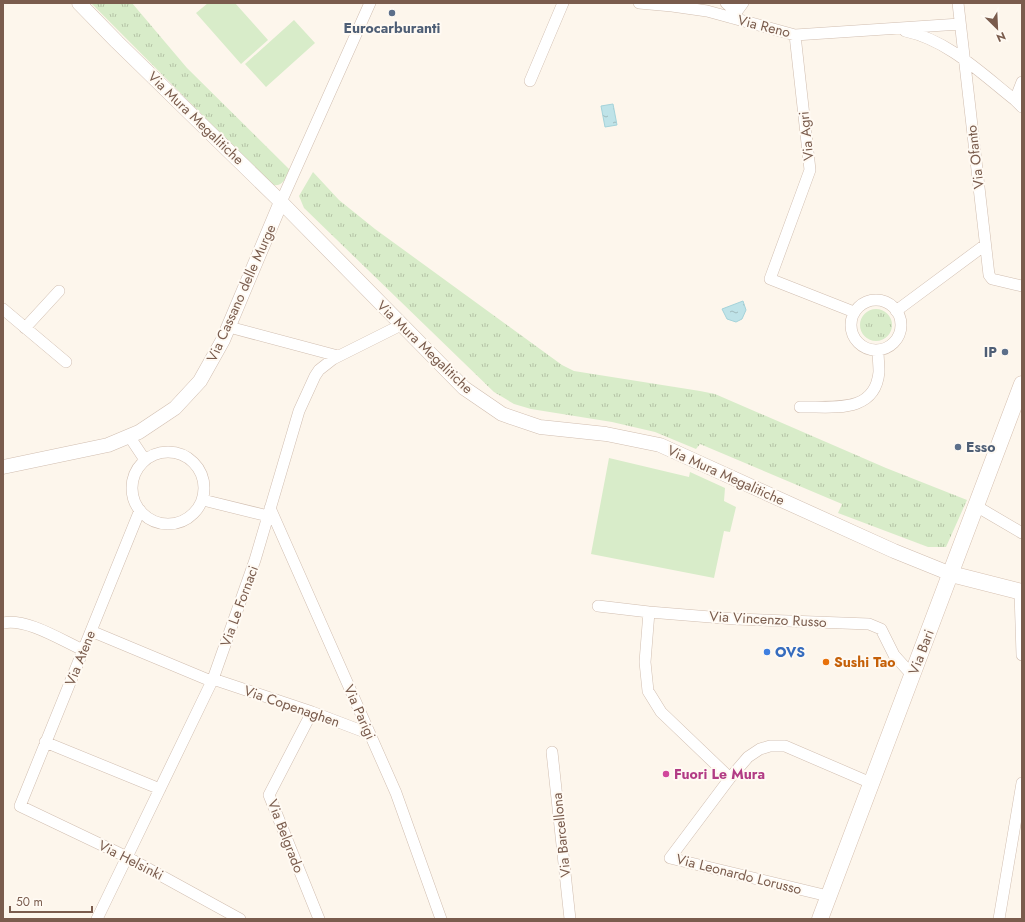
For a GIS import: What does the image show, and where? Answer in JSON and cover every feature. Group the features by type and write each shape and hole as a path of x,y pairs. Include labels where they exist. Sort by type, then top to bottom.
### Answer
{"main road":[{"name":"Via Bari","path":"820,919 976,506 1017,412 1022,384"},
{"name":"Via Mura Megalitiche","path":"951,574 1021,591"}],"street":[{"name":"Via Mura Megalitiche","path":"79,3 281,202 464,388 502,414 540,427 606,434 660,445 894,551 951,574"},
{"name":"Via Cassano delle Murge","path":"3,466 108,445 139,432 175,408 200,381 229,327 281,202 370,3"},
{"path":"530,81 563,3"},
{"name":"Via Reno","path":"639,3 707,10 734,15 796,34 960,24"},
{"path":"726,3 734,15 743,3"},
{"name":"Via Ofanto","path":"958,3 990,278 1022,286"},
{"name":"Via Reno","path":"891,28 920,34 944,46 964,59 1018,103"},
{"name":"Via Agri","path":"796,34 810,170 770,279 854,312"},
{"path":"1018,103 1022,82"},
{"path":"896,311 985,245"},
{"path":"26,328 59,291"},
{"path":"880,300 887,303 896,311 900,322 900,330 898,337 886,348 878,350 866,348 857,342 852,335 851,319 859,306 866,302 880,300"},
{"path":"3,310 66,362"},
{"name":"Via Le Fornaci","path":"97,919 212,680 255,560 299,411 315,376 319,370 338,356 401,325"},
{"path":"229,327 338,356"},
{"path":"800,406 852,405 866,399 877,381 879,372 878,350"},
{"path":"129,436 145,460"},
{"path":"167,451 179,453 190,458 198,466 203,477 205,488 203,500 198,510 189,518 178,523 166,524 154,522 144,515 136,505 132,493 132,481 137,469 145,460 156,454 167,451"},
{"path":"203,500 269,512"},
{"path":"976,506 1022,533"},
{"name":"Via Atene","path":"20,806 140,510"},
{"name":"Via Parigi","path":"269,512 396,793 441,919"},
{"path":"1021,591 1022,656"},
{"name":"Via Vincenzo Russo","path":"598,606 649,612 764,620 869,624 881,629 894,655 912,674"},
{"path":"649,612 645,662 648,691 661,712 730,778"},
{"path":"3,623 16,622 28,624 83,650"},
{"name":"Via Copenaghen","path":"91,631 212,680 312,712 370,734"},
{"name":"Via Belgrado","path":"312,712 269,795 316,917"},
{"path":"46,742 160,789"},
{"name":"Via Leonardo Lorusso","path":"828,896 670,858 730,778 748,757 760,749 778,745 785,746 871,783"},
{"name":"Via Barcellona","path":"552,752 570,919"},
{"path":"999,919 1022,783"},
{"name":"Via Helsinki","path":"20,806 127,857 240,919"}],"green space":[{"path":"91,3 132,3 187,68 290,170 283,182 279,185 272,185"},
{"path":"208,3 235,3 268,40 241,64 196,13"},
{"path":"294,20 315,43 266,87 245,64"},
{"path":"313,172 339,200 375,229 562,365 574,371 715,394 886,468 967,500 946,547 928,547 838,513 842,504 700,444 696,449 655,432 612,422 531,409 514,404 494,392 304,208 299,196"},
{"path":"876,309 882,310 889,316 892,325 891,331 885,338 876,341 870,340 863,334 860,325 861,319 867,312"},
{"path":"609,458 689,477 690,472 725,488 724,501 736,507 730,532 724,531 714,578 591,554"}],"water":[{"path":"613,104 617,125 605,127 601,106"},
{"path":"743,301 746,310 742,319 736,322 727,319 722,309"}],"place":[{"name":"Eurocarburanti","path":"392,13"},
{"name":"IP","path":"1005,352"},
{"name":"Esso","path":"958,447"},
{"name":"OVS","path":"767,652"},
{"name":"Sushi Tao","path":"826,662"},
{"name":"Fuori Le Mura","path":"666,774"}]}
